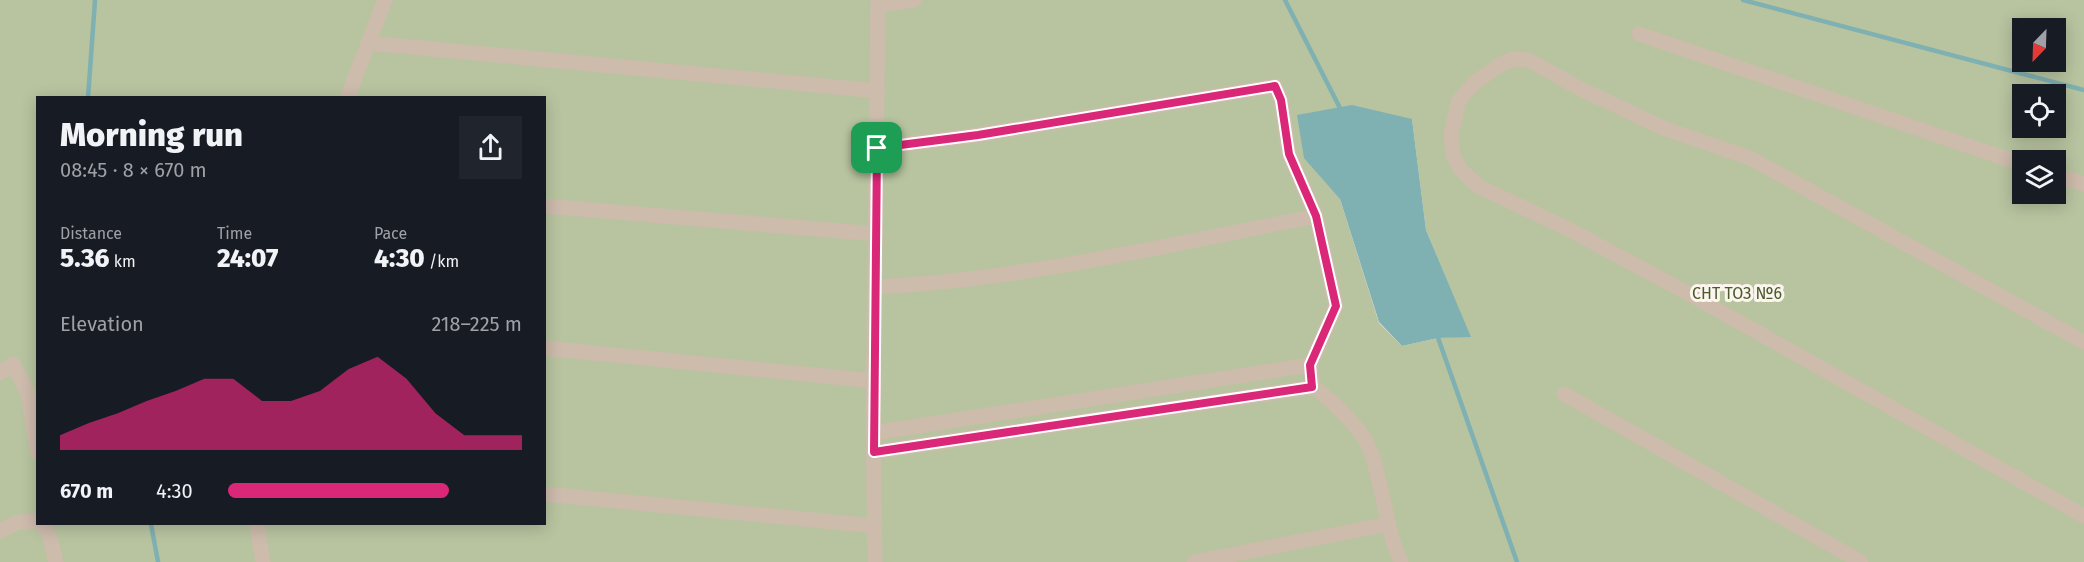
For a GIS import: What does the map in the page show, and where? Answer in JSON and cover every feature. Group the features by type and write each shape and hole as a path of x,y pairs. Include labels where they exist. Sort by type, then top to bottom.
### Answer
{"street":[{"path":"348,96 357,65 369,43 384,0"},
{"path":"875,562 873,433 878,2 914,0"},
{"path":"1639,34 2012,161"},
{"path":"369,43 878,91"},
{"path":"2084,342 1750,158 1664,128 1579,88 1529,60 1512,59 1501,64 1474,83 1460,100 1451,134 1453,155 1460,169 1478,186 1572,231 1693,296 2084,516"},
{"path":"877,148 978,135 1275,86 1281,100 1289,154 1316,216 1336,306 1310,365 1312,387"},
{"path":"2066,178 2084,184"},
{"path":"546,206 876,234"},
{"path":"876,287 930,284 1072,262 1316,216"},
{"path":"546,348 874,381"},
{"path":"0,373 13,364 27,391 36,442"},
{"path":"873,433 1310,365"},
{"path":"874,452 1312,387 1323,394 1368,444 1401,562"},
{"path":"1564,394 1861,562"},
{"path":"546,494 874,526"},
{"path":"0,531 18,522 36,520"},
{"path":"1194,562 1389,524"},
{"path":"42,525 49,534 56,562"},
{"path":"257,525 262,562"}],"green space":[{"name":"СНТ ТОЗ №6","path":"0,0 2084,0 2084,562 0,562","holes":["1412,119 1426,230 1470,336 1438,338 1402,346 1379,323 1340,199"]}],"water":[{"path":"1352,105 1412,119 1426,230 1471,337 1438,338 1402,346 1379,322 1340,199 1304,158 1297,115"}],"waterway":[{"path":"88,96 95,0"},
{"path":"1285,0 1342,112"},
{"path":"1743,0 2084,90"},
{"path":"1436,332 1517,562"},
{"path":"151,525 158,562"}],"route":[{"path":"1275,86 1281,100 1289,154 1316,216 1336,306 1310,365 1312,387 874,452 877,148 978,135 1275,86"}]}
